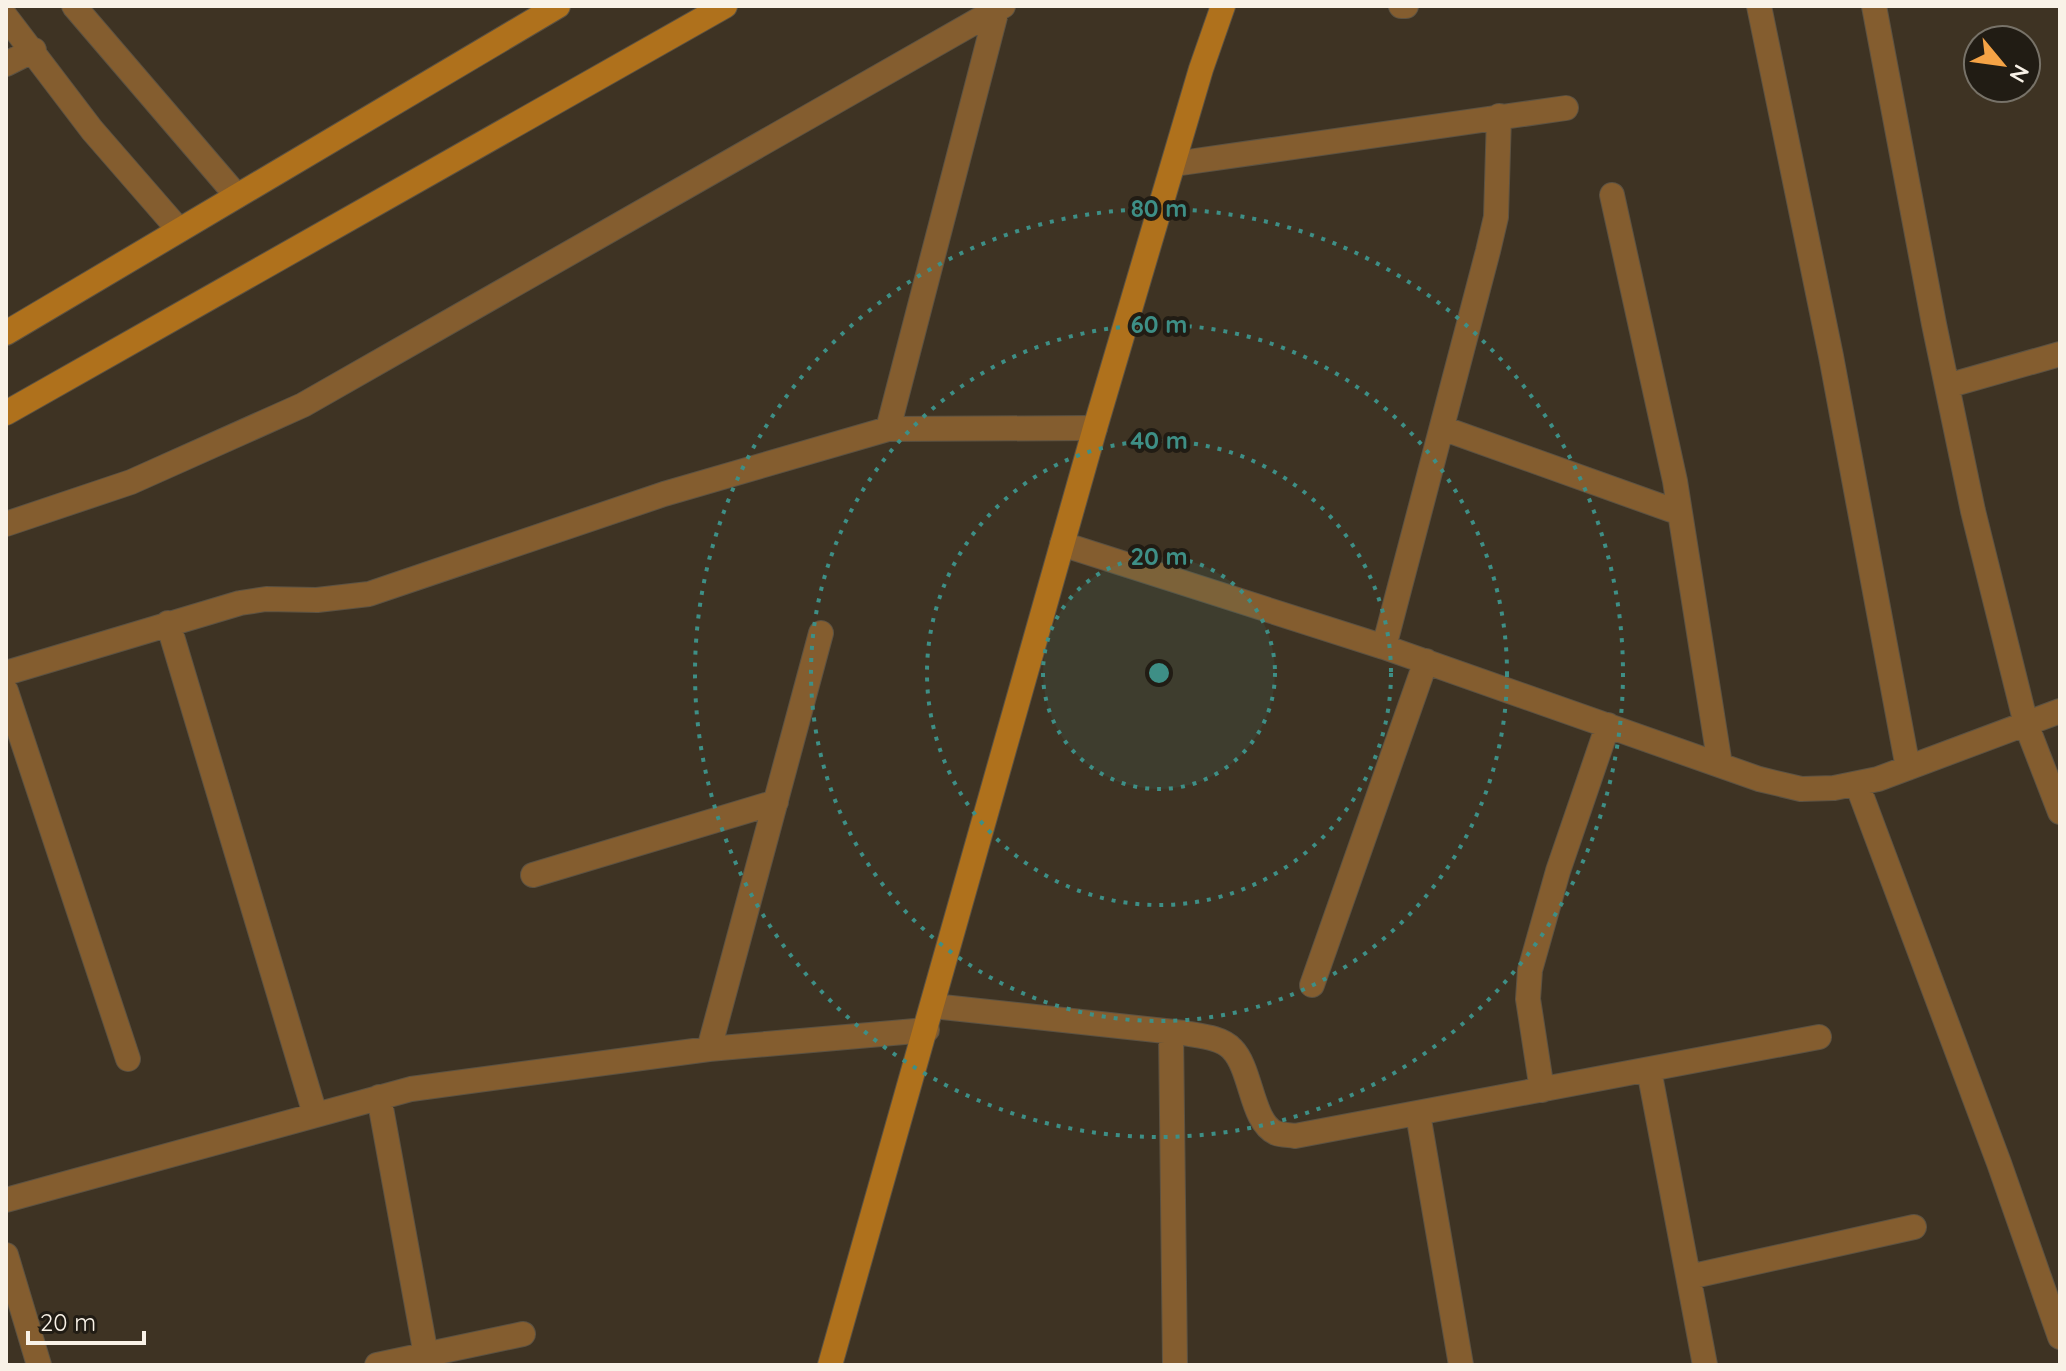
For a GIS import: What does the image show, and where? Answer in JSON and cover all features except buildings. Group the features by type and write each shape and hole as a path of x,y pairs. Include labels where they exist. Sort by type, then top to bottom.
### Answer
{"street":[{"path":"74,6 237,196"},
{"path":"6,333 558,6"},
{"path":"6,413 725,6"},
{"path":"830,1365 1095,428 1223,6"},
{"path":"1759,6 1831,356 1908,768"},
{"path":"1874,6 1973,511 2026,724 2060,812"},
{"path":"888,429 1000,8"},
{"path":"6,524 131,482 303,405 1000,8"},
{"path":"6,17 92,130 179,230"},
{"path":"6,64 34,50"},
{"path":"1174,164 1566,108"},
{"path":"1384,647 1496,217 1499,116"},
{"path":"1612,195 1672,466 1720,765"},
{"path":"1947,386 2060,354"},
{"path":"6,673 168,623 253,601 317,600 369,594 664,494 888,429 1095,428"},
{"path":"1442,428 1680,513"},
{"path":"1062,544 1426,661 1759,779 1801,789 1834,788 1878,779 2060,711"},
{"path":"168,623 315,1114"},
{"path":"709,1049 821,633"},
{"path":"1312,985 1426,661"},
{"path":"6,691 128,1059"},
{"path":"1542,1090 1528,999 1530,970 1558,871 1608,725"},
{"path":"1857,784 1999,1163 2060,1337"},
{"path":"533,875 776,802"},
{"path":"6,1200 411,1089 930,1018 1171,1032 1218,1040 1232,1048 1244,1067 1263,1122 1276,1133 1295,1136 1819,1037"},
{"path":"1171,1032 1175,1365"},
{"path":"1649,1070 1705,1365"},
{"path":"379,1097 426,1355"},
{"path":"1418,1114 1461,1365"},
{"path":"1689,1277 1914,1227"},
{"path":"6,1255 39,1365"},
{"path":"377,1365 523,1334"}]}
